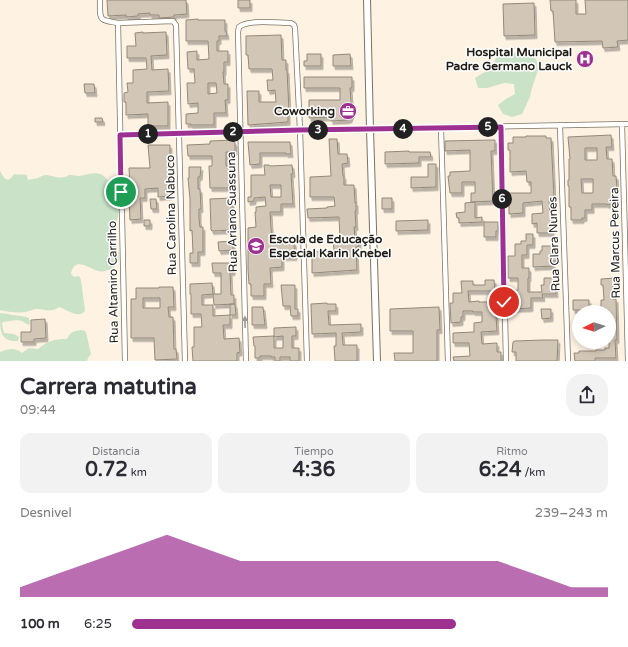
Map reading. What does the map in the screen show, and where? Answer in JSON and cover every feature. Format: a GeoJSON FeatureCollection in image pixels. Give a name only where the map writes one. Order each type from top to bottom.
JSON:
{"type":"FeatureCollection","features":[{"type":"Feature","properties":{"kind":"main road"},"geometry":{"type":"LineString","coordinates":[[367,0],[377,361]]}},
{"type":"Feature","properties":{"kind":"street"},"geometry":{"type":"LineString","coordinates":[[100,0],[100,14],[102,19],[104,21],[118,24]]}},
{"type":"Feature","properties":{"kind":"street","name":"Rua Carolina Nabuco"},"geometry":{"type":"LineString","coordinates":[[118,24],[173,21],[176,25],[185,361]]}},
{"type":"Feature","properties":{"kind":"street","name":"Rua Ariano Suassuna"},"geometry":{"type":"LineString","coordinates":[[246,361],[238,32],[239,27],[242,24],[250,22],[291,23],[294,25],[300,130]]}},
{"type":"Feature","properties":{"kind":"street","name":"Rua Altamiro Carrilho"},"geometry":{"type":"LineString","coordinates":[[118,24],[125,361]]}},
{"type":"Feature","properties":{"kind":"street","name":"Rua Marcus Pereira"},"geometry":{"type":"LineString","coordinates":[[622,124],[628,360]]}},
{"type":"Feature","properties":{"kind":"street"},"geometry":{"type":"LineString","coordinates":[[120,135],[628,124]]}},
{"type":"Feature","properties":{"kind":"street","name":"Rua Clara Nunes"},"geometry":{"type":"LineString","coordinates":[[560,126],[568,361]]}},
{"type":"Feature","properties":{"kind":"street"},"geometry":{"type":"LineString","coordinates":[[501,127],[506,361]]}},
{"type":"Feature","properties":{"kind":"street"},"geometry":{"type":"LineString","coordinates":[[441,128],[448,361]]}},
{"type":"Feature","properties":{"kind":"street"},"geometry":{"type":"LineString","coordinates":[[300,130],[306,361]]}},
{"type":"Feature","properties":{"kind":"green space"},"geometry":{"type":"Polygon","coordinates":[[[501,52],[531,54],[537,61],[538,70],[530,97],[522,114],[512,117],[503,114],[498,105],[515,94],[514,84],[504,83],[487,88],[478,88],[475,78],[493,69],[495,60],[501,52]]]}},
{"type":"Feature","properties":{"kind":"green space"},"geometry":{"type":"Polygon","coordinates":[[[0,171],[4,178],[8,180],[14,174],[27,175],[28,180],[45,175],[66,177],[69,175],[79,176],[96,173],[102,175],[107,180],[119,208],[115,235],[119,260],[115,266],[105,271],[98,271],[78,264],[75,266],[71,274],[74,277],[79,276],[81,280],[85,311],[81,314],[73,313],[59,307],[52,310],[35,309],[26,312],[0,310],[0,171]]]}},
{"type":"Feature","properties":{"kind":"green space"},"geometry":{"type":"Polygon","coordinates":[[[0,313],[29,318],[30,323],[28,325],[17,320],[3,322],[2,324],[4,333],[18,336],[18,341],[8,340],[2,334],[0,313]]]}},
{"type":"Feature","properties":{"kind":"green space"},"geometry":{"type":"Polygon","coordinates":[[[81,330],[86,332],[91,354],[87,361],[0,361],[0,352],[11,349],[22,353],[29,348],[38,349],[51,341],[67,339],[72,332],[81,330]]]}},
{"type":"Feature","properties":{"kind":"building"},"geometry":{"type":"Polygon","coordinates":[[[107,0],[186,0],[187,14],[159,18],[159,15],[150,15],[150,13],[126,17],[126,15],[108,16],[107,0]]]}},
{"type":"Feature","properties":{"kind":"building"},"geometry":{"type":"Polygon","coordinates":[[[238,0],[250,0],[250,8],[238,8],[238,0]]]}},
{"type":"Feature","properties":{"kind":"building"},"geometry":{"type":"Polygon","coordinates":[[[550,0],[576,0],[576,14],[586,14],[585,0],[628,0],[628,40],[617,41],[618,47],[603,48],[602,41],[555,42],[553,11],[551,11],[550,0]]]}},
{"type":"Feature","properties":{"kind":"building"},"geometry":{"type":"Polygon","coordinates":[[[534,3],[535,35],[504,36],[503,4],[534,3]]]}},
{"type":"Feature","properties":{"kind":"building"},"geometry":{"type":"Polygon","coordinates":[[[186,20],[225,20],[225,31],[227,36],[219,36],[219,41],[217,41],[217,51],[228,51],[228,62],[224,62],[223,72],[224,84],[228,84],[228,100],[225,100],[226,113],[214,113],[214,125],[186,124],[186,114],[198,113],[198,103],[188,104],[187,83],[195,83],[194,69],[188,69],[187,52],[197,51],[197,60],[209,59],[208,41],[186,41],[186,20]],[[208,83],[208,94],[217,93],[216,83],[208,83]]]}},
{"type":"Feature","properties":{"kind":"building"},"geometry":{"type":"Polygon","coordinates":[[[166,32],[167,55],[151,56],[152,70],[168,69],[169,91],[147,92],[147,103],[168,102],[168,126],[148,126],[148,114],[126,115],[124,93],[128,92],[127,83],[133,83],[133,70],[147,69],[146,58],[127,58],[127,46],[136,46],[135,33],[166,32]]]}},
{"type":"Feature","properties":{"kind":"building"},"geometry":{"type":"Polygon","coordinates":[[[281,35],[282,60],[286,60],[287,70],[289,111],[288,122],[248,125],[247,91],[259,91],[259,102],[276,102],[275,90],[268,91],[267,80],[273,80],[272,69],[249,69],[248,55],[246,55],[246,36],[281,35]]]}},
{"type":"Feature","properties":{"kind":"building"},"geometry":{"type":"Polygon","coordinates":[[[307,54],[321,54],[321,66],[304,66],[304,61],[307,61],[307,54]]]}},
{"type":"Feature","properties":{"kind":"building"},"geometry":{"type":"Polygon","coordinates":[[[350,54],[351,66],[333,66],[333,55],[350,54]]]}},
{"type":"Feature","properties":{"kind":"building"},"geometry":{"type":"Polygon","coordinates":[[[304,77],[352,77],[352,88],[350,88],[352,114],[350,119],[331,121],[331,117],[309,118],[309,100],[340,100],[340,88],[304,88],[304,77]]]}},
{"type":"Feature","properties":{"kind":"building"},"geometry":{"type":"Polygon","coordinates":[[[84,84],[94,84],[95,93],[85,93],[84,84]]]}},
{"type":"Feature","properties":{"kind":"building"},"geometry":{"type":"Polygon","coordinates":[[[95,118],[102,118],[103,122],[95,122],[95,118]]]}},
{"type":"Feature","properties":{"kind":"building"},"geometry":{"type":"Polygon","coordinates":[[[611,135],[612,147],[606,147],[607,159],[612,159],[613,176],[616,176],[617,189],[612,189],[612,204],[592,204],[592,210],[585,210],[585,218],[582,218],[582,220],[571,220],[568,186],[570,159],[568,137],[611,135]],[[585,148],[585,160],[597,160],[597,148],[585,148]],[[581,179],[582,193],[593,193],[593,179],[581,179]]]}},
{"type":"Feature","properties":{"kind":"building"},"geometry":{"type":"Polygon","coordinates":[[[546,136],[546,138],[551,138],[554,198],[549,198],[550,213],[552,213],[552,233],[537,233],[537,223],[532,224],[532,214],[543,213],[542,201],[523,203],[523,213],[509,214],[509,193],[531,193],[531,182],[527,182],[526,171],[510,172],[510,150],[508,150],[508,143],[513,143],[513,137],[546,136]]]}},
{"type":"Feature","properties":{"kind":"building"},"geometry":{"type":"Polygon","coordinates":[[[329,139],[337,139],[338,154],[347,154],[348,163],[342,164],[344,185],[354,185],[355,203],[356,202],[356,227],[354,227],[355,238],[359,238],[359,246],[356,247],[357,270],[312,273],[312,252],[334,251],[333,239],[340,239],[339,217],[308,218],[307,209],[335,206],[334,197],[310,197],[310,177],[331,176],[329,139]]]}},
{"type":"Feature","properties":{"kind":"building"},"geometry":{"type":"Polygon","coordinates":[[[233,140],[235,143],[235,152],[226,152],[226,166],[231,166],[231,188],[210,188],[209,166],[212,166],[212,156],[188,156],[187,145],[210,144],[210,141],[233,140]]]}},
{"type":"Feature","properties":{"kind":"building"},"geometry":{"type":"Polygon","coordinates":[[[495,140],[495,151],[491,151],[493,201],[471,202],[471,193],[475,193],[475,182],[462,182],[462,193],[450,193],[448,176],[450,176],[450,172],[470,171],[470,150],[445,151],[445,141],[495,140]]]}},
{"type":"Feature","properties":{"kind":"building"},"geometry":{"type":"Polygon","coordinates":[[[248,142],[290,142],[291,154],[260,153],[260,164],[250,165],[248,142]]]}},
{"type":"Feature","properties":{"kind":"building"},"geometry":{"type":"Polygon","coordinates":[[[148,145],[170,145],[168,168],[171,168],[171,178],[169,178],[170,196],[158,197],[158,188],[145,189],[145,198],[140,198],[141,219],[130,220],[127,188],[130,188],[129,168],[150,168],[148,145]]]}},
{"type":"Feature","properties":{"kind":"building"},"geometry":{"type":"Polygon","coordinates":[[[385,152],[430,152],[431,157],[419,157],[419,163],[385,164],[385,152]]]}},
{"type":"Feature","properties":{"kind":"building"},"geometry":{"type":"Polygon","coordinates":[[[428,164],[436,164],[436,187],[411,188],[411,177],[428,177],[428,164]]]}},
{"type":"Feature","properties":{"kind":"building"},"geometry":{"type":"Polygon","coordinates":[[[264,165],[292,165],[293,174],[291,174],[293,204],[281,204],[281,212],[270,212],[272,243],[294,242],[295,257],[282,257],[282,267],[270,268],[271,284],[264,284],[264,296],[251,296],[251,284],[249,284],[248,269],[248,228],[256,227],[256,207],[266,206],[265,197],[254,198],[254,201],[248,202],[248,197],[251,197],[251,175],[265,175],[264,165]],[[270,185],[271,197],[281,197],[281,185],[270,185]]]}},
{"type":"Feature","properties":{"kind":"building"},"geometry":{"type":"Polygon","coordinates":[[[189,167],[201,167],[200,177],[198,177],[198,189],[200,189],[201,209],[199,209],[199,219],[200,227],[203,227],[203,252],[198,252],[198,263],[190,263],[190,253],[193,253],[192,230],[190,231],[189,167]]]}},
{"type":"Feature","properties":{"kind":"building"},"geometry":{"type":"Polygon","coordinates":[[[232,198],[232,230],[212,231],[210,199],[232,198]]]}},
{"type":"Feature","properties":{"kind":"building"},"geometry":{"type":"Polygon","coordinates":[[[382,198],[392,198],[392,209],[382,209],[382,198]]]}},
{"type":"Feature","properties":{"kind":"building"},"geometry":{"type":"Polygon","coordinates":[[[150,199],[156,199],[157,209],[151,209],[150,199]]]}},
{"type":"Feature","properties":{"kind":"building"},"geometry":{"type":"Polygon","coordinates":[[[475,202],[475,218],[482,217],[482,222],[459,223],[459,218],[457,218],[456,213],[465,212],[465,203],[475,202]]]}},
{"type":"Feature","properties":{"kind":"building"},"geometry":{"type":"Polygon","coordinates":[[[144,220],[150,220],[150,226],[144,226],[144,220]]]}},
{"type":"Feature","properties":{"kind":"building"},"geometry":{"type":"Polygon","coordinates":[[[428,220],[428,230],[396,231],[396,221],[428,220]]]}},
{"type":"Feature","properties":{"kind":"building"},"geometry":{"type":"Polygon","coordinates":[[[484,222],[498,222],[496,237],[484,237],[484,222]]]}},
{"type":"Feature","properties":{"kind":"building"},"geometry":{"type":"Polygon","coordinates":[[[526,234],[533,234],[533,245],[527,245],[527,255],[522,255],[522,268],[529,268],[528,292],[542,292],[541,285],[544,285],[544,278],[555,278],[556,294],[542,294],[543,298],[531,298],[531,308],[512,309],[513,291],[518,290],[518,278],[508,278],[508,256],[515,256],[515,244],[521,244],[521,241],[526,241],[526,234]]]}},
{"type":"Feature","properties":{"kind":"building"},"geometry":{"type":"Polygon","coordinates":[[[233,241],[233,250],[219,251],[218,242],[233,241]]]}},
{"type":"Feature","properties":{"kind":"building"},"geometry":{"type":"Polygon","coordinates":[[[542,246],[552,246],[553,255],[556,255],[556,261],[553,261],[553,266],[533,267],[533,254],[540,254],[540,251],[542,251],[542,246]]]}},
{"type":"Feature","properties":{"kind":"building"},"geometry":{"type":"Polygon","coordinates":[[[212,263],[233,263],[233,272],[230,272],[231,295],[234,295],[234,304],[214,305],[213,294],[221,294],[221,273],[213,273],[212,263]]]}},
{"type":"Feature","properties":{"kind":"building"},"geometry":{"type":"Polygon","coordinates":[[[615,278],[615,284],[613,284],[613,299],[616,299],[617,340],[616,305],[601,305],[601,300],[604,300],[601,279],[615,278]]]}},
{"type":"Feature","properties":{"kind":"building"},"geometry":{"type":"Polygon","coordinates":[[[485,280],[494,280],[495,291],[468,291],[469,302],[495,302],[497,331],[481,332],[482,344],[497,343],[497,352],[501,352],[501,361],[454,361],[453,357],[470,356],[469,343],[453,343],[453,333],[474,332],[474,323],[482,322],[482,312],[463,311],[461,322],[451,323],[450,303],[453,303],[453,293],[462,293],[461,281],[473,281],[473,285],[485,285],[485,280]]]}},
{"type":"Feature","properties":{"kind":"building"},"geometry":{"type":"Polygon","coordinates":[[[212,283],[213,294],[202,295],[202,305],[213,305],[213,316],[230,315],[230,325],[223,325],[224,339],[239,338],[240,352],[237,353],[237,361],[193,361],[192,347],[194,347],[194,327],[202,327],[201,314],[191,314],[190,284],[212,283]]]}},
{"type":"Feature","properties":{"kind":"building"},"geometry":{"type":"Polygon","coordinates":[[[281,285],[295,285],[295,309],[298,309],[298,316],[291,316],[290,306],[283,306],[281,285]]]}},
{"type":"Feature","properties":{"kind":"building"},"geometry":{"type":"Polygon","coordinates":[[[173,287],[174,307],[168,307],[169,317],[173,317],[174,349],[176,349],[177,359],[155,360],[154,338],[131,338],[131,299],[136,299],[136,288],[173,287]],[[143,298],[143,308],[160,308],[160,298],[143,298]]]}},
{"type":"Feature","properties":{"kind":"building"},"geometry":{"type":"Polygon","coordinates":[[[573,300],[589,300],[589,305],[573,305],[573,300]]]}},
{"type":"Feature","properties":{"kind":"building"},"geometry":{"type":"Polygon","coordinates":[[[230,304],[235,304],[236,315],[230,315],[230,304]]]}},
{"type":"Feature","properties":{"kind":"building"},"geometry":{"type":"Polygon","coordinates":[[[311,304],[336,304],[336,311],[328,311],[329,325],[361,324],[361,332],[342,333],[343,345],[357,345],[357,361],[335,361],[334,346],[336,346],[336,333],[312,334],[311,304]]]}},
{"type":"Feature","properties":{"kind":"building"},"geometry":{"type":"Polygon","coordinates":[[[252,307],[263,307],[265,325],[252,325],[252,307]]]}},
{"type":"Feature","properties":{"kind":"building"},"geometry":{"type":"Polygon","coordinates":[[[439,307],[440,330],[437,330],[437,361],[395,361],[394,353],[413,353],[413,331],[390,331],[390,309],[439,307]]]}},
{"type":"Feature","properties":{"kind":"building"},"geometry":{"type":"Polygon","coordinates":[[[541,309],[551,309],[551,318],[542,319],[541,309]]]}},
{"type":"Feature","properties":{"kind":"building"},"geometry":{"type":"Polygon","coordinates":[[[45,319],[46,338],[34,339],[34,342],[21,342],[21,332],[31,332],[31,320],[45,319]]]}},
{"type":"Feature","properties":{"kind":"building"},"geometry":{"type":"Polygon","coordinates":[[[296,327],[296,336],[292,336],[292,348],[299,348],[299,361],[290,361],[290,357],[280,357],[280,361],[275,361],[275,357],[271,356],[260,356],[260,358],[255,358],[253,337],[274,336],[274,328],[296,327]],[[283,336],[274,337],[274,348],[283,348],[283,336]]]}},
{"type":"Feature","properties":{"kind":"building"},"geometry":{"type":"Polygon","coordinates":[[[558,340],[557,361],[516,361],[516,352],[512,352],[513,342],[558,340]]]}},
{"type":"Feature","properties":{"kind":"building"},"geometry":{"type":"Polygon","coordinates":[[[616,349],[616,358],[595,358],[595,361],[575,361],[574,353],[579,353],[579,351],[616,349]]]}},
{"type":"Feature","properties":{"kind":"place","name":"Hospital Municipal Padre Germano Lauck"},"geometry":{"type":"Point","coordinates":[585,59]}},
{"type":"Feature","properties":{"kind":"place","name":"Coworking"},"geometry":{"type":"Point","coordinates":[348,111]}},
{"type":"Feature","properties":{"kind":"place","name":"Escola de Educação Especial Karin Knebel"},"geometry":{"type":"Point","coordinates":[256,246]}},
{"type":"Feature","properties":{"kind":"route"},"geometry":{"type":"LineString","coordinates":[[121,192],[120,135],[300,130],[501,127],[504,302]]}}]}
